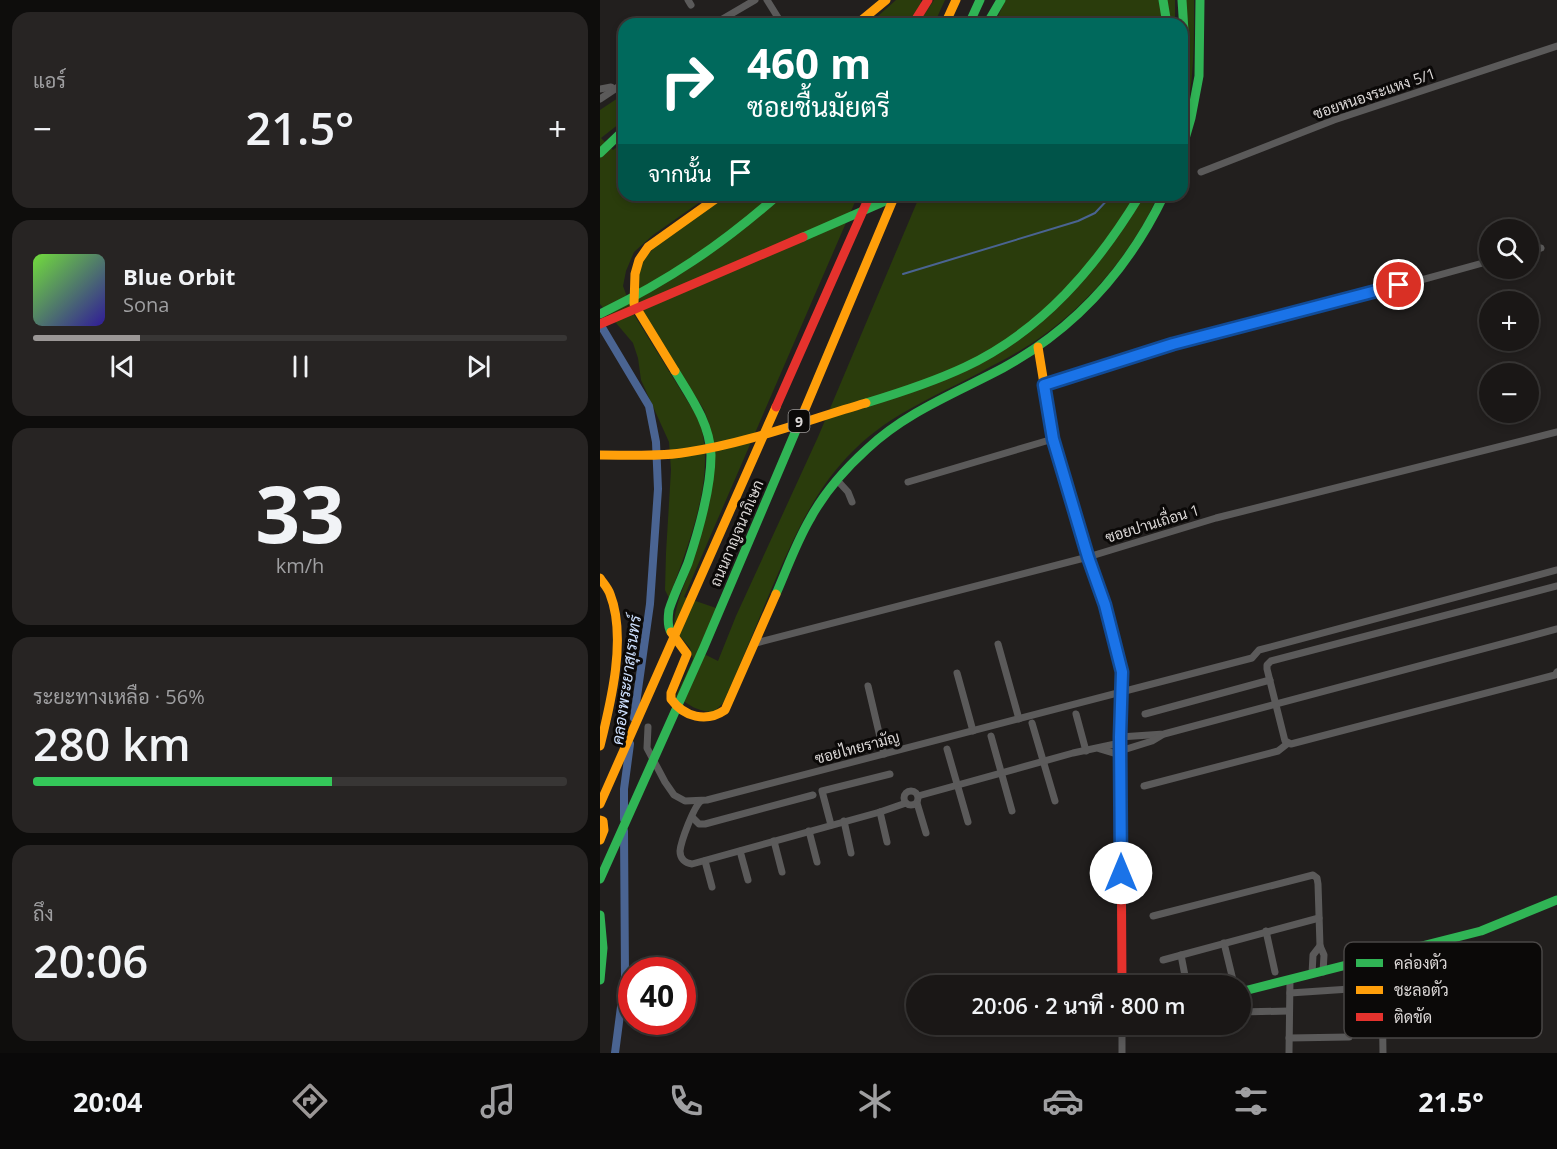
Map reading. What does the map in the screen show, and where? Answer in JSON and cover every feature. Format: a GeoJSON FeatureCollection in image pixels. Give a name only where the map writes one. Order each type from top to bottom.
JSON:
{"type":"FeatureCollection","features":[{"type":"Feature","properties":{"kind":"main road"},"geometry":{"type":"LineString","coordinates":[[864,18],[886,0]]}},
{"type":"Feature","properties":{"kind":"main road"},"geometry":{"type":"LineString","coordinates":[[917,18],[927,0]]}},
{"type":"Feature","properties":{"kind":"main road"},"geometry":{"type":"LineString","coordinates":[[948,18],[956,0]]}},
{"type":"Feature","properties":{"kind":"main road"},"geometry":{"type":"LineString","coordinates":[[972,18],[980,0]]}},
{"type":"Feature","properties":{"kind":"main road"},"geometry":{"type":"LineString","coordinates":[[990,18],[1001,0]]}},
{"type":"Feature","properties":{"kind":"main road"},"geometry":{"type":"LineString","coordinates":[[1163,0],[1166,18]]}},
{"type":"Feature","properties":{"kind":"main road"},"geometry":{"type":"LineString","coordinates":[[1182,0],[1183,18]]}},
{"type":"Feature","properties":{"kind":"main road"},"geometry":{"type":"LineString","coordinates":[[1188,128],[1199,76],[1200,0]]}},
{"type":"Feature","properties":{"kind":"main road"},"geometry":{"type":"LineString","coordinates":[[600,153],[618,136]]}},
{"type":"Feature","properties":{"kind":"main road"},"geometry":{"type":"LineString","coordinates":[[713,201],[648,247],[640,257],[633,279],[634,304],[697,407],[709,438],[711,453],[708,488],[668,618],[671,633],[687,654],[670,693],[673,703],[690,715],[706,718],[718,716],[725,710],[809,520],[822,498],[857,456],[889,430],[915,413],[1011,364],[1090,305],[1119,273],[1151,225],[1161,201]]}},
{"type":"Feature","properties":{"kind":"main road"},"geometry":{"type":"LineString","coordinates":[[600,314],[644,293],[690,264],[739,230],[771,201]]}},
{"type":"Feature","properties":{"kind":"main road","name":"ถนนกาญจนาภิเษก"},"geometry":{"type":"LineString","coordinates":[[600,804],[867,201]]}},
{"type":"Feature","properties":{"kind":"main road"},"geometry":{"type":"LineString","coordinates":[[600,324],[886,201]]}},
{"type":"Feature","properties":{"kind":"main road","name":"ถนนกาญจนาภิเษก"},"geometry":{"type":"LineString","coordinates":[[600,879],[704,647],[892,201]]}},
{"type":"Feature","properties":{"kind":"main road"},"geometry":{"type":"LineString","coordinates":[[600,455],[663,455],[704,449],[758,436],[899,392],[975,362],[1009,342],[1067,295],[1100,257],[1136,201]]}},
{"type":"Feature","properties":{"kind":"main road"},"geometry":{"type":"LineString","coordinates":[[1038,346],[1053,439],[1088,557],[1105,605],[1122,672],[1120,747],[1122,975]]}},
{"type":"Feature","properties":{"kind":"main road"},"geometry":{"type":"LineString","coordinates":[[600,570],[602,580],[611,596],[617,626],[610,701],[600,746]]}},
{"type":"Feature","properties":{"kind":"main road"},"geometry":{"type":"LineString","coordinates":[[600,820],[603,821],[604,830],[600,840]]}},
{"type":"Feature","properties":{"kind":"main road"},"geometry":{"type":"LineString","coordinates":[[1438,942],[1497,926],[1539,905],[1557,900]]}},
{"type":"Feature","properties":{"kind":"main road"},"geometry":{"type":"LineString","coordinates":[[600,915],[603,940],[600,980]]}},
{"type":"Feature","properties":{"kind":"main road"},"geometry":{"type":"LineString","coordinates":[[1251,989],[1344,967]]}},
{"type":"Feature","properties":{"kind":"street"},"geometry":{"type":"LineString","coordinates":[[724,18],[755,0]]}},
{"type":"Feature","properties":{"kind":"street"},"geometry":{"type":"LineString","coordinates":[[733,18],[765,0],[778,18]]}},
{"type":"Feature","properties":{"kind":"street","name":"ซอยหนองระแหง 5/1"},"geometry":{"type":"LineString","coordinates":[[1201,172],[1334,120],[1557,46]]}},
{"type":"Feature","properties":{"kind":"street"},"geometry":{"type":"LineString","coordinates":[[600,99],[618,85]]}},
{"type":"Feature","properties":{"kind":"street"},"geometry":{"type":"LineString","coordinates":[[600,89],[612,89]]}},
{"type":"Feature","properties":{"kind":"street"},"geometry":{"type":"LineString","coordinates":[[1044,385],[1173,344],[1479,264]]}},
{"type":"Feature","properties":{"kind":"street","name":"ซอยปานเถื่อน 1"},"geometry":{"type":"LineString","coordinates":[[756,643],[1088,557],[1216,518],[1557,432]]}},
{"type":"Feature","properties":{"kind":"street"},"geometry":{"type":"LineString","coordinates":[[908,482],[1053,439]]}},
{"type":"Feature","properties":{"kind":"street"},"geometry":{"type":"LineString","coordinates":[[837,480],[848,492],[852,502]]}},
{"type":"Feature","properties":{"kind":"street","name":"ซอยไทยรามัญ"},"geometry":{"type":"LineString","coordinates":[[648,727],[647,748],[674,795],[685,801],[703,800],[1252,658],[1259,650],[1557,570]]}},
{"type":"Feature","properties":{"kind":"street"},"geometry":{"type":"LineString","coordinates":[[1287,744],[1267,669],[1267,665],[1271,662],[1557,586]]}},
{"type":"Feature","properties":{"kind":"street"},"geometry":{"type":"LineString","coordinates":[[1100,749],[1120,747],[1557,629]]}},
{"type":"Feature","properties":{"kind":"street"},"geometry":{"type":"LineString","coordinates":[[998,644],[1019,719]]}},
{"type":"Feature","properties":{"kind":"street"},"geometry":{"type":"LineString","coordinates":[[1144,786],[1278,751],[1287,744],[1540,679],[1557,672]]}},
{"type":"Feature","properties":{"kind":"street"},"geometry":{"type":"LineString","coordinates":[[957,673],[973,731]]}},
{"type":"Feature","properties":{"kind":"street"},"geometry":{"type":"LineString","coordinates":[[1144,714],[1270,680]]}},
{"type":"Feature","properties":{"kind":"street"},"geometry":{"type":"LineString","coordinates":[[868,686],[884,754]]}},
{"type":"Feature","properties":{"kind":"street"},"geometry":{"type":"LineString","coordinates":[[1076,714],[1086,751]]}},
{"type":"Feature","properties":{"kind":"street"},"geometry":{"type":"LineString","coordinates":[[1032,723],[1055,801]]}},
{"type":"Feature","properties":{"kind":"street"},"geometry":{"type":"LineString","coordinates":[[926,833],[917,799],[914,790],[909,790],[904,796],[910,805],[917,799],[1000,773],[1086,751],[1152,741],[1164,734]]}},
{"type":"Feature","properties":{"kind":"street"},"geometry":{"type":"LineString","coordinates":[[991,736],[1012,811]]}},
{"type":"Feature","properties":{"kind":"street"},"geometry":{"type":"LineString","coordinates":[[947,749],[968,822]]}},
{"type":"Feature","properties":{"kind":"street"},"geometry":{"type":"LineString","coordinates":[[831,825],[822,791],[890,774]]}},
{"type":"Feature","properties":{"kind":"street"},"geometry":{"type":"LineString","coordinates":[[692,817],[699,824],[705,824],[813,795]]}},
{"type":"Feature","properties":{"kind":"street"},"geometry":{"type":"LineString","coordinates":[[703,800],[696,804],[680,851],[682,859],[687,864],[880,812],[906,802]]}},
{"type":"Feature","properties":{"kind":"street"},"geometry":{"type":"LineString","coordinates":[[880,812],[887,842]]}},
{"type":"Feature","properties":{"kind":"street"},"geometry":{"type":"LineString","coordinates":[[844,821],[852,853]]}},
{"type":"Feature","properties":{"kind":"street"},"geometry":{"type":"LineString","coordinates":[[809,831],[817,862]]}},
{"type":"Feature","properties":{"kind":"street"},"geometry":{"type":"LineString","coordinates":[[774,841],[782,872]]}},
{"type":"Feature","properties":{"kind":"street"},"geometry":{"type":"LineString","coordinates":[[740,851],[748,880]]}},
{"type":"Feature","properties":{"kind":"street"},"geometry":{"type":"LineString","coordinates":[[705,861],[712,887]]}},
{"type":"Feature","properties":{"kind":"street"},"geometry":{"type":"LineString","coordinates":[[1153,916],[1313,875],[1317,878],[1318,884],[1320,946],[1324,955],[1323,972]]}},
{"type":"Feature","properties":{"kind":"street"},"geometry":{"type":"LineString","coordinates":[[1163,960],[1319,918]]}},
{"type":"Feature","properties":{"kind":"street"},"geometry":{"type":"LineString","coordinates":[[1266,931],[1275,972]]}},
{"type":"Feature","properties":{"kind":"street"},"geometry":{"type":"LineString","coordinates":[[1224,943],[1232,975]]}},
{"type":"Feature","properties":{"kind":"street"},"geometry":{"type":"LineString","coordinates":[[1312,974],[1313,955],[1320,946]]}},
{"type":"Feature","properties":{"kind":"street"},"geometry":{"type":"LineString","coordinates":[[1180,955],[1185,975]]}},
{"type":"Feature","properties":{"kind":"street"},"geometry":{"type":"LineString","coordinates":[[1289,1053],[1290,980]]}},
{"type":"Feature","properties":{"kind":"street"},"geometry":{"type":"LineString","coordinates":[[1290,993],[1344,989]]}},
{"type":"Feature","properties":{"kind":"street"},"geometry":{"type":"LineString","coordinates":[[1251,1012],[1289,1011]]}},
{"type":"Feature","properties":{"kind":"street"},"geometry":{"type":"LineString","coordinates":[[1122,1035],[1122,1053]]}},
{"type":"Feature","properties":{"kind":"street"},"geometry":{"type":"LineString","coordinates":[[1289,1038],[1344,1037]]}},
{"type":"Feature","properties":{"kind":"street"},"geometry":{"type":"LineString","coordinates":[[1382,1038],[1383,1053]]}},
{"type":"Feature","properties":{"kind":"green space"},"geometry":{"type":"Polygon","coordinates":[[[896,0],[921,0],[922,18],[876,18],[896,0]]]}},
{"type":"Feature","properties":{"kind":"green space"},"geometry":{"type":"Polygon","coordinates":[[[934,0],[945,0],[937,18],[922,18],[934,0]]]}},
{"type":"Feature","properties":{"kind":"green space"},"geometry":{"type":"Polygon","coordinates":[[[1005,0],[1175,0],[1175,18],[998,18],[1005,0]]]}},
{"type":"Feature","properties":{"kind":"green space"},"geometry":{"type":"Polygon","coordinates":[[[1184,0],[1194,0],[1193,65],[1188,102],[1188,18],[1186,18],[1184,0]]]}},
{"type":"Feature","properties":{"kind":"green space"},"geometry":{"type":"Polygon","coordinates":[[[618,98],[618,125],[601,138],[613,150],[618,146],[618,201],[701,201],[653,235],[634,252],[623,286],[633,313],[698,418],[704,439],[703,485],[698,508],[669,598],[665,590],[671,470],[669,442],[641,380],[633,343],[600,304],[600,110],[618,98]]]}},
{"type":"Feature","properties":{"kind":"green space"},"geometry":{"type":"Polygon","coordinates":[[[719,201],[855,201],[684,597],[716,608],[698,651],[718,661],[736,616],[818,437],[917,201],[1155,201],[1135,238],[1104,279],[1087,298],[1049,331],[1017,352],[931,397],[883,426],[868,437],[840,465],[816,498],[796,534],[723,703],[714,712],[698,709],[676,696],[693,659],[690,648],[674,629],[674,620],[708,506],[713,448],[704,410],[655,334],[636,289],[641,265],[657,245],[719,201]]]}},
{"type":"Feature","properties":{"kind":"waterway"},"geometry":{"type":"LineString","coordinates":[[903,274],[1078,221],[1095,213],[1106,201]]}},
{"type":"Feature","properties":{"kind":"waterway","name":"คลองพระยาสุเรนทร์"},"geometry":{"type":"LineString","coordinates":[[600,324],[649,406],[656,442],[658,489],[650,604],[634,718]]}},
{"type":"Feature","properties":{"kind":"waterway","name":"คลองพระยาสุเรนทร์"},"geometry":{"type":"LineString","coordinates":[[624,819],[624,789],[630,744]]}},
{"type":"Feature","properties":{"kind":"waterway","name":"คลองพระยาสุเรนทร์"},"geometry":{"type":"LineString","coordinates":[[615,1053],[625,976],[624,831]]}},
{"type":"Feature","properties":{"kind":"traffic: fast"},"geometry":{"type":"LineString","coordinates":[[972,18],[980,0]]}},
{"type":"Feature","properties":{"kind":"traffic: fast"},"geometry":{"type":"LineString","coordinates":[[990,18],[1001,0]]}},
{"type":"Feature","properties":{"kind":"traffic: fast"},"geometry":{"type":"LineString","coordinates":[[1163,0],[1166,18]]}},
{"type":"Feature","properties":{"kind":"traffic: fast"},"geometry":{"type":"LineString","coordinates":[[1182,0],[1183,18]]}},
{"type":"Feature","properties":{"kind":"traffic: fast"},"geometry":{"type":"LineString","coordinates":[[1188,128],[1199,76],[1200,0]]}},
{"type":"Feature","properties":{"kind":"traffic: fast"},"geometry":{"type":"LineString","coordinates":[[600,153],[618,136]]}},
{"type":"Feature","properties":{"kind":"traffic: fast"},"geometry":{"type":"LineString","coordinates":[[600,314],[693,261],[771,201]]}},
{"type":"Feature","properties":{"kind":"traffic: fast"},"geometry":{"type":"LineString","coordinates":[[803,237],[886,201]]}},
{"type":"Feature","properties":{"kind":"traffic: fast"},"geometry":{"type":"LineString","coordinates":[[866,403],[916,387],[965,367],[1019,335],[1065,294],[1086,271],[1136,201]]}},
{"type":"Feature","properties":{"kind":"traffic: fast"},"geometry":{"type":"LineString","coordinates":[[776,594],[800,537],[816,509],[828,491],[851,465],[898,424],[1003,368],[1054,335],[1097,295],[1116,272],[1134,248],[1161,201]]}},
{"type":"Feature","properties":{"kind":"traffic: fast"},"geometry":{"type":"LineString","coordinates":[[671,632],[668,624],[669,610],[688,563],[700,523],[707,495],[711,455],[703,421],[675,371]]}},
{"type":"Feature","properties":{"kind":"traffic: fast"},"geometry":{"type":"LineString","coordinates":[[600,879],[704,647],[797,428]]}},
{"type":"Feature","properties":{"kind":"traffic: fast"},"geometry":{"type":"LineString","coordinates":[[1438,942],[1481,931],[1557,900]]}},
{"type":"Feature","properties":{"kind":"traffic: fast"},"geometry":{"type":"LineString","coordinates":[[600,915],[603,948],[600,980]]}},
{"type":"Feature","properties":{"kind":"traffic: fast"},"geometry":{"type":"LineString","coordinates":[[1251,989],[1344,966]]}},
{"type":"Feature","properties":{"kind":"traffic: slow"},"geometry":{"type":"LineString","coordinates":[[864,18],[886,0]]}},
{"type":"Feature","properties":{"kind":"traffic: slow"},"geometry":{"type":"LineString","coordinates":[[948,18],[956,0]]}},
{"type":"Feature","properties":{"kind":"traffic: slow"},"geometry":{"type":"LineString","coordinates":[[675,371],[634,304],[635,274],[639,260],[648,247],[713,201]]}},
{"type":"Feature","properties":{"kind":"traffic: slow"},"geometry":{"type":"LineString","coordinates":[[797,428],[892,201]]}},
{"type":"Feature","properties":{"kind":"traffic: slow"},"geometry":{"type":"LineString","coordinates":[[1038,347],[1053,439],[1088,557],[1105,605],[1122,672],[1121,815]]}},
{"type":"Feature","properties":{"kind":"traffic: slow"},"geometry":{"type":"LineString","coordinates":[[600,455],[666,455],[711,448],[756,437],[866,403]]}},
{"type":"Feature","properties":{"kind":"traffic: slow"},"geometry":{"type":"LineString","coordinates":[[600,804],[776,407]]}},
{"type":"Feature","properties":{"kind":"traffic: slow"},"geometry":{"type":"LineString","coordinates":[[600,578],[609,592],[615,611],[617,630],[615,670],[609,710],[600,746]]}},
{"type":"Feature","properties":{"kind":"traffic: slow"},"geometry":{"type":"LineString","coordinates":[[671,632],[687,654],[671,693],[671,699],[689,714],[703,717],[718,714],[725,710],[776,594]]}},
{"type":"Feature","properties":{"kind":"traffic: slow"},"geometry":{"type":"LineString","coordinates":[[600,820],[603,821],[604,830],[600,840]]}},
{"type":"Feature","properties":{"kind":"traffic: jam"},"geometry":{"type":"LineString","coordinates":[[917,18],[928,0]]}},
{"type":"Feature","properties":{"kind":"traffic: jam"},"geometry":{"type":"LineString","coordinates":[[776,407],[867,201]]}},
{"type":"Feature","properties":{"kind":"traffic: jam"},"geometry":{"type":"LineString","coordinates":[[600,324],[803,237]]}},
{"type":"Feature","properties":{"kind":"traffic: jam"},"geometry":{"type":"LineString","coordinates":[[1121,815],[1122,975]]}},
{"type":"Feature","properties":{"kind":"route"},"geometry":{"type":"LineString","coordinates":[[1121,873],[1122,672],[1105,605],[1088,557],[1053,439],[1044,385],[1173,344],[1399,285]]}}]}
